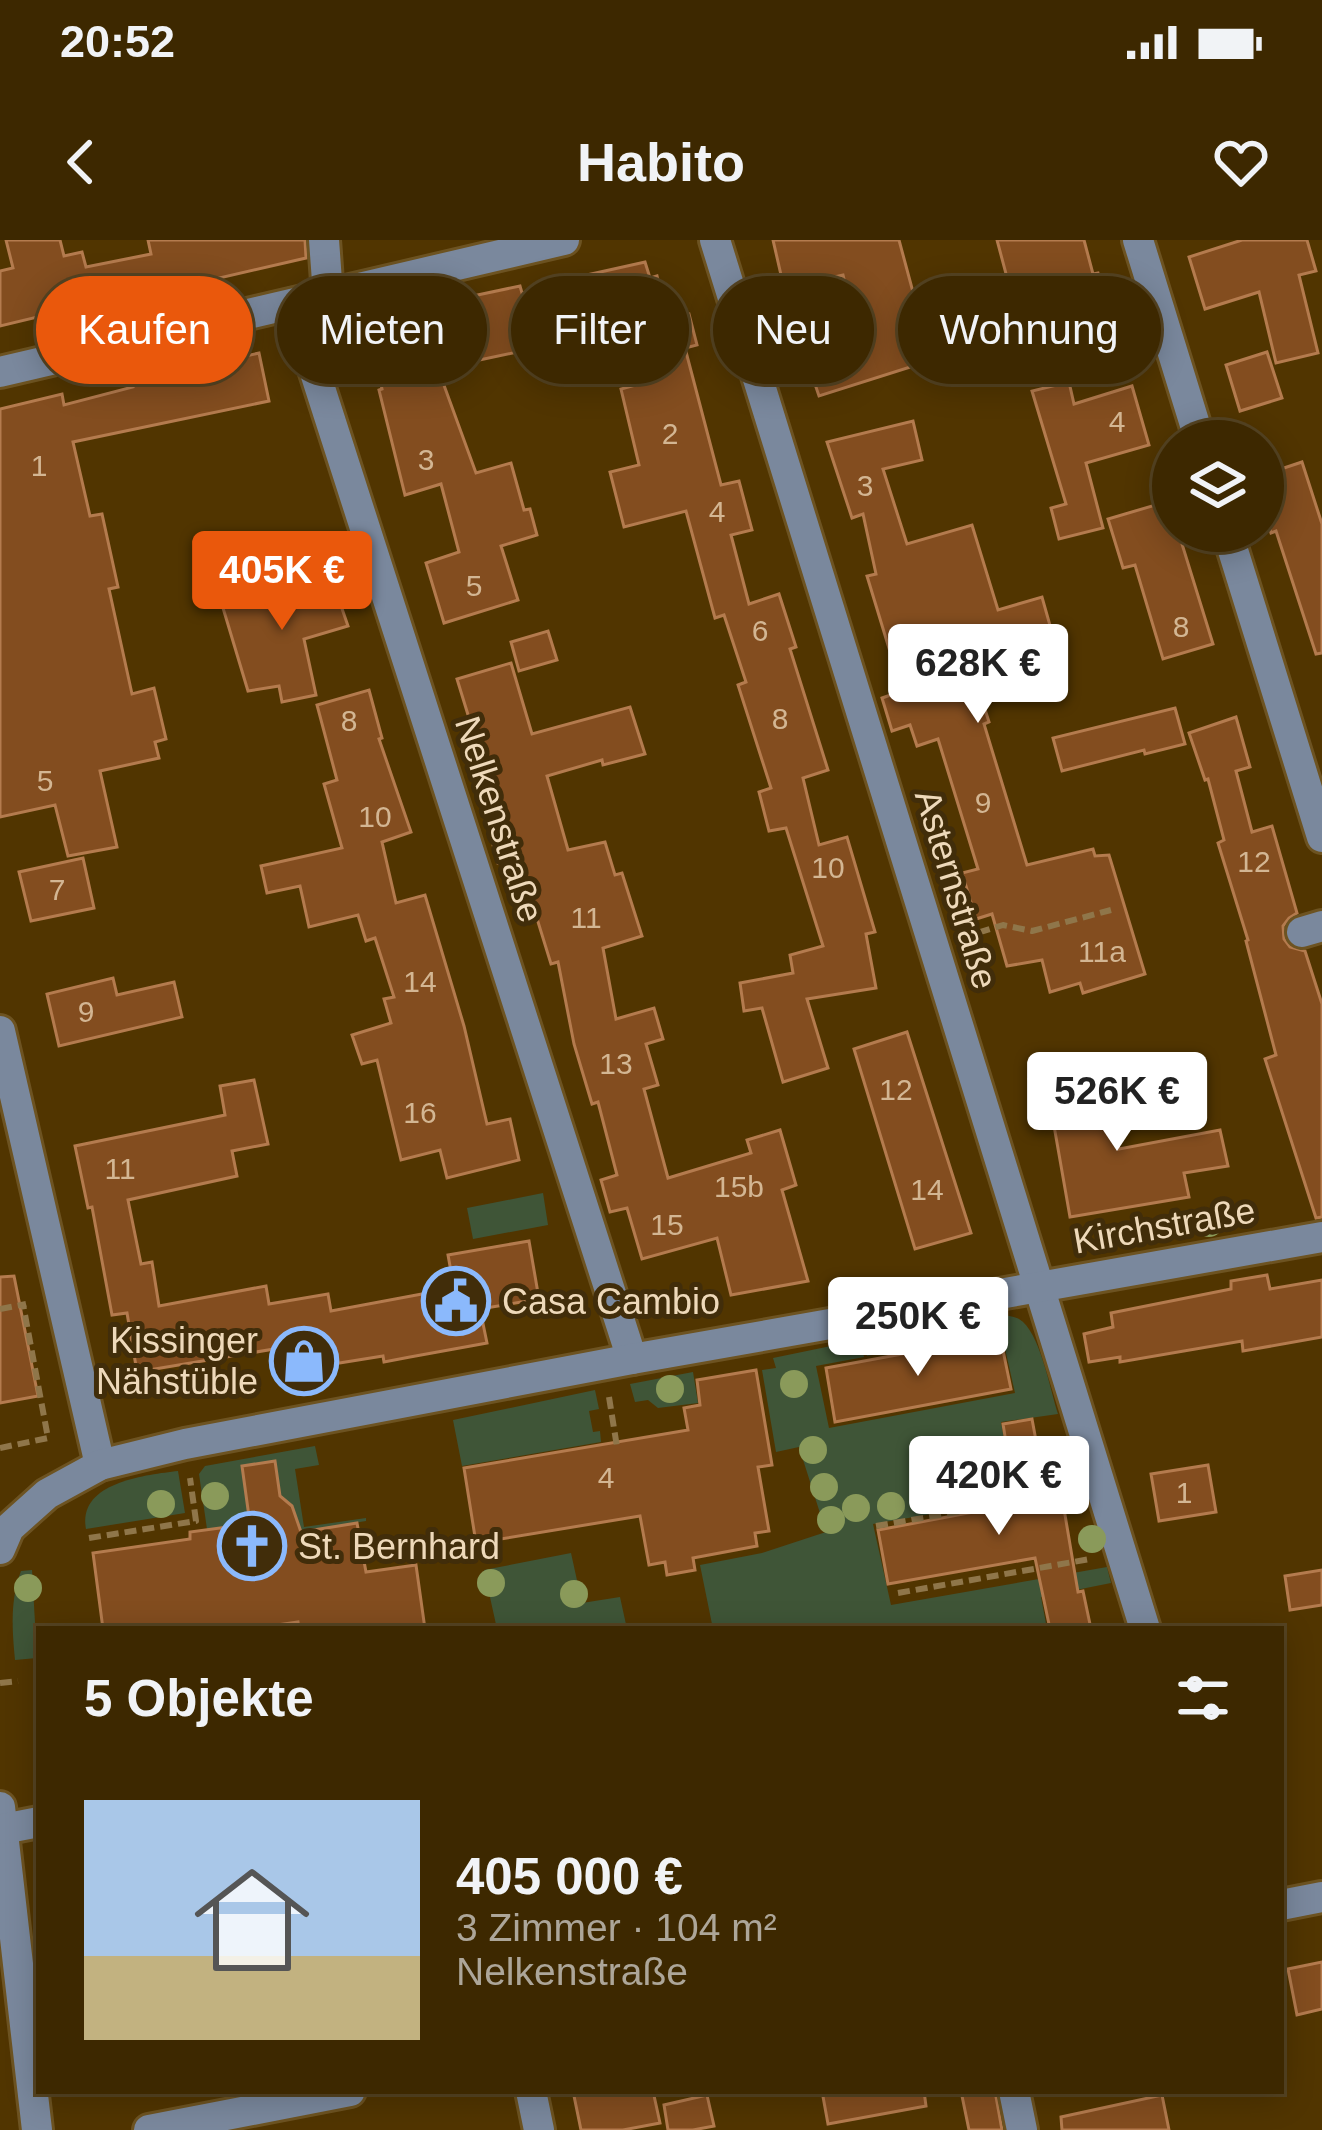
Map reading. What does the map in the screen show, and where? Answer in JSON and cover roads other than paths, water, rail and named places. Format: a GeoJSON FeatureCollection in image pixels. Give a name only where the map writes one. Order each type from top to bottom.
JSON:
{"type":"FeatureCollection","features":[{"type":"Feature","properties":{"kind":"street"},"geometry":{"type":"LineString","coordinates":[[324,240],[327,276]]}},
{"type":"Feature","properties":{"kind":"street"},"geometry":{"type":"LineString","coordinates":[[410,276],[564,240]]}},
{"type":"Feature","properties":{"kind":"street","name":"Asternstraße"},"geometry":{"type":"LineString","coordinates":[[715,240],[1144,1626]]}},
{"type":"Feature","properties":{"kind":"street"},"geometry":{"type":"LineString","coordinates":[[1138,240],[1194,420]]}},
{"type":"Feature","properties":{"kind":"street"},"geometry":{"type":"LineString","coordinates":[[0,372],[277,307]]}},
{"type":"Feature","properties":{"kind":"street","name":"Nelkenstraße"},"geometry":{"type":"LineString","coordinates":[[317,384],[618,1361]]}},
{"type":"Feature","properties":{"kind":"street"},"geometry":{"type":"LineString","coordinates":[[1234,552],[1322,837]]}},
{"type":"Feature","properties":{"kind":"street"},"geometry":{"type":"LineString","coordinates":[[0,1031],[100,1465]]}},
{"type":"Feature","properties":{"kind":"street","name":"Kirchstraße"},"geometry":{"type":"LineString","coordinates":[[3,1534],[47,1495],[100,1465],[185,1444],[618,1361],[1322,1237]]}},
{"type":"Feature","properties":{"kind":"street"},"geometry":{"type":"LineString","coordinates":[[36,1822],[1,1818],[4,1880],[37,2130]]}},
{"type":"Feature","properties":{"kind":"street"},"geometry":{"type":"LineString","coordinates":[[1284,1903],[1322,1897]]}},
{"type":"Feature","properties":{"kind":"street"},"geometry":{"type":"LineString","coordinates":[[149,2130],[335,2094]]}},
{"type":"Feature","properties":{"kind":"street"},"geometry":{"type":"LineString","coordinates":[[532,2094],[539,2130]]}},
{"type":"Feature","properties":{"kind":"street"},"geometry":{"type":"LineString","coordinates":[[1015,2094],[1022,2130]]}},
{"type":"Feature","properties":{"kind":"place","name":"Casa Cambio"},"geometry":{"type":"Point","coordinates":[456,1301]}},
{"type":"Feature","properties":{"kind":"place","name":"Kissinger Nähstüble"},"geometry":{"type":"Point","coordinates":[304,1361]}},
{"type":"Feature","properties":{"kind":"place","name":"St. Bernhard"},"geometry":{"type":"Point","coordinates":[252,1546]}}]}
